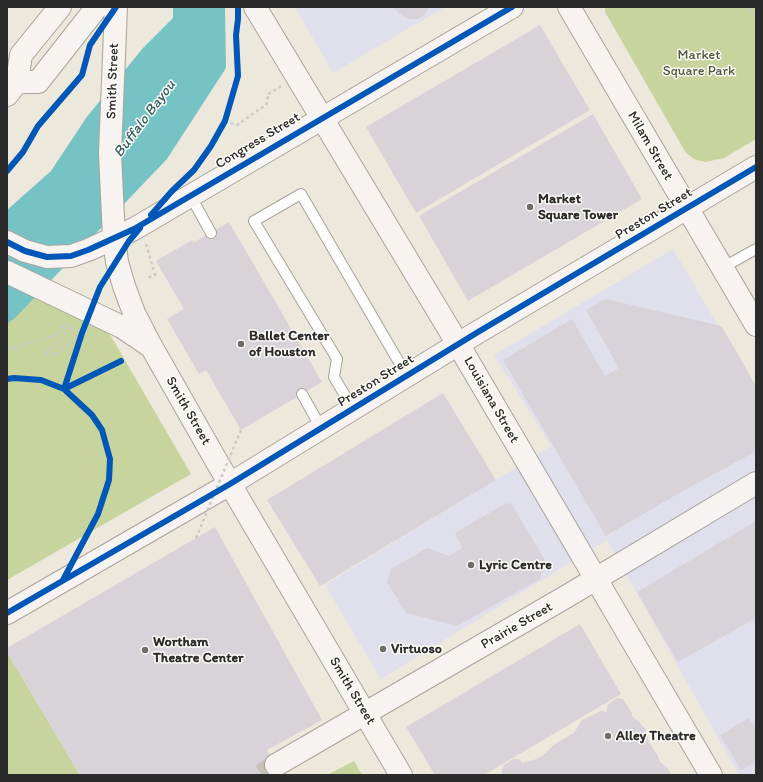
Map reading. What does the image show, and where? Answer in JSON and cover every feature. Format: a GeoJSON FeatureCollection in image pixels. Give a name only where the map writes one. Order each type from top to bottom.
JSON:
{"type":"FeatureCollection","features":[{"type":"Feature","properties":{"kind":"main road"},"geometry":{"type":"LineString","coordinates":[[10,91],[21,55],[60,7]]}},
{"type":"Feature","properties":{"kind":"main road"},"geometry":{"type":"LineString","coordinates":[[10,91],[38,82],[98,7]]}},
{"type":"Feature","properties":{"kind":"main road","name":"Smith Street"},"geometry":{"type":"LineString","coordinates":[[116,7],[110,153],[114,238],[117,262],[134,313],[151,346],[230,484],[288,576],[402,775]]}},
{"type":"Feature","properties":{"kind":"main road","name":"Louisiana Street"},"geometry":{"type":"LineString","coordinates":[[255,7],[458,344],[711,775]]}},
{"type":"Feature","properties":{"kind":"main road","name":"Congress Street"},"geometry":{"type":"LineString","coordinates":[[7,242],[25,251],[47,257],[71,256],[134,229],[512,7]]}},
{"type":"Feature","properties":{"kind":"main road","name":"Milam Street"},"geometry":{"type":"LineString","coordinates":[[570,7],[755,322]]}},
{"type":"Feature","properties":{"kind":"main road","name":"Preston Street"},"geometry":{"type":"LineString","coordinates":[[7,613],[230,484],[458,344],[756,167]]}},
{"type":"Feature","properties":{"kind":"main road"},"geometry":{"type":"LineString","coordinates":[[7,272],[92,321],[122,327],[151,346]]}},
{"type":"Feature","properties":{"kind":"main road","name":"Prairie Street"},"geometry":{"type":"LineString","coordinates":[[276,765],[596,579],[756,483]]}},
{"type":"Feature","properties":{"kind":"lane"},"geometry":{"type":"LineString","coordinates":[[352,409],[334,377],[337,359],[254,220],[301,194],[406,376]]}},
{"type":"Feature","properties":{"kind":"lane"},"geometry":{"type":"LineString","coordinates":[[190,195],[211,233]]}},
{"type":"Feature","properties":{"kind":"lane"},"geometry":{"type":"LineString","coordinates":[[722,268],[756,249]]}},
{"type":"Feature","properties":{"kind":"lane"},"geometry":{"type":"LineString","coordinates":[[302,394],[321,428]]}},
{"type":"Feature","properties":{"kind":"path"},"geometry":{"type":"LineString","coordinates":[[749,7],[756,19]]}},
{"type":"Feature","properties":{"kind":"path"},"geometry":{"type":"LineString","coordinates":[[225,121],[237,125],[266,105],[268,100],[267,95]]}},
{"type":"Feature","properties":{"kind":"path"},"geometry":{"type":"LineString","coordinates":[[222,127],[227,114]]}},
{"type":"Feature","properties":{"kind":"path"},"geometry":{"type":"LineString","coordinates":[[145,240],[155,275],[147,278]]}},
{"type":"Feature","properties":{"kind":"path"},"geometry":{"type":"LineString","coordinates":[[70,327],[59,342],[45,353],[50,355],[58,353],[82,333],[92,321]]}},
{"type":"Feature","properties":{"kind":"path"},"geometry":{"type":"LineString","coordinates":[[7,350],[56,334],[65,324],[82,333]]}},
{"type":"Feature","properties":{"kind":"path"},"geometry":{"type":"LineString","coordinates":[[78,345],[82,333]]}},
{"type":"Feature","properties":{"kind":"path"},"geometry":{"type":"LineString","coordinates":[[86,378],[121,361]]}},
{"type":"Feature","properties":{"kind":"path"},"geometry":{"type":"LineString","coordinates":[[196,538],[240,430]]}},
{"type":"Feature","properties":{"kind":"shaded area"},"geometry":{"type":"Polygon","coordinates":[[[295,7],[445,7],[333,73],[295,7]]]}},
{"type":"Feature","properties":{"kind":"shaded area"},"geometry":{"type":"Polygon","coordinates":[[[673,249],[756,390],[756,771],[750,775],[739,775],[607,540],[381,679],[325,585],[551,446],[494,355],[673,249]]]}},
{"type":"Feature","properties":{"kind":"green space","name":"Market Square Park"},"geometry":{"type":"Polygon","coordinates":[[[605,7],[756,7],[756,139],[724,158],[705,162],[694,159],[686,153],[605,12],[605,7]]]}},
{"type":"Feature","properties":{"kind":"green space"},"geometry":{"type":"Polygon","coordinates":[[[39,293],[108,331],[191,474],[7,580],[7,324],[39,293]]]}},
{"type":"Feature","properties":{"kind":"green space"},"geometry":{"type":"Polygon","coordinates":[[[7,652],[80,775],[7,775],[7,652]]]}},
{"type":"Feature","properties":{"kind":"green space"},"geometry":{"type":"Polygon","coordinates":[[[354,761],[362,775],[327,775],[354,761]]]}},
{"type":"Feature","properties":{"kind":"water","name":"Buffalo Bayou"},"geometry":{"type":"Polygon","coordinates":[[[173,7],[225,7],[226,68],[167,159],[16,317],[7,324],[7,210],[51,171],[86,118],[143,48],[173,18],[173,7]]]}},
{"type":"Feature","properties":{"kind":"building"},"geometry":{"type":"Polygon","coordinates":[[[393,7],[430,7],[425,14],[418,19],[409,19],[400,14],[393,7]]]}},
{"type":"Feature","properties":{"kind":"building"},"geometry":{"type":"Polygon","coordinates":[[[540,25],[590,110],[416,213],[366,127],[540,25]]]}},
{"type":"Feature","properties":{"kind":"building","name":"Market Square Tower"},"geometry":{"type":"Polygon","coordinates":[[[593,114],[642,199],[468,301],[419,216],[593,114]]]}},
{"type":"Feature","properties":{"kind":"building","name":"Ballet Center of Houston"},"geometry":{"type":"Polygon","coordinates":[[[229,222],[322,382],[241,430],[206,370],[199,374],[167,319],[184,309],[156,261],[192,240],[193,243],[229,222]]]}},
{"type":"Feature","properties":{"kind":"building"},"geometry":{"type":"Polygon","coordinates":[[[606,299],[721,326],[756,386],[756,451],[674,496],[606,536],[503,360],[572,319],[605,376],[619,368],[586,310],[606,299]]]}},
{"type":"Feature","properties":{"kind":"building"},"geometry":{"type":"Polygon","coordinates":[[[443,393],[496,480],[320,586],[267,500],[443,393]]]}},
{"type":"Feature","properties":{"kind":"building","name":"Lyric Centre"},"geometry":{"type":"Polygon","coordinates":[[[506,503],[512,505],[545,560],[540,579],[457,626],[406,613],[387,582],[391,569],[427,548],[449,556],[462,548],[455,533],[506,503]]]}},
{"type":"Feature","properties":{"kind":"building"},"geometry":{"type":"Polygon","coordinates":[[[756,521],[756,622],[754,619],[678,662],[637,592],[756,521]]]}},
{"type":"Feature","properties":{"kind":"building","name":"Wortham Theatre Center"},"geometry":{"type":"Polygon","coordinates":[[[215,527],[322,720],[267,750],[281,775],[80,775],[7,652],[7,648],[215,527]]]}},
{"type":"Feature","properties":{"kind":"building"},"geometry":{"type":"Polygon","coordinates":[[[580,624],[621,694],[484,775],[435,775],[406,727],[580,624]]]}},
{"type":"Feature","properties":{"kind":"building","name":"Alley Theatre"},"geometry":{"type":"Polygon","coordinates":[[[617,698],[623,699],[632,713],[632,716],[646,730],[649,742],[660,762],[668,768],[671,775],[503,775],[501,771],[504,765],[513,759],[519,759],[522,763],[542,756],[555,744],[574,733],[582,720],[601,711],[607,712],[607,707],[609,704],[617,698]]]}},
{"type":"Feature","properties":{"kind":"building"},"geometry":{"type":"Polygon","coordinates":[[[749,718],[753,725],[756,723],[756,762],[741,770],[720,735],[749,718]]]}},
{"type":"Feature","properties":{"kind":"tunnel"},"geometry":{"type":"LineString","coordinates":[[262,775],[276,765]]}},
{"type":"Feature","properties":{"kind":"cycle path"},"geometry":{"type":"LineString","coordinates":[[7,171],[23,152],[38,126],[82,75],[90,45],[116,7]]}},
{"type":"Feature","properties":{"kind":"cycle path"},"geometry":{"type":"LineString","coordinates":[[151,215],[172,191],[194,170],[211,146],[225,121],[238,76],[236,35],[238,7]]}},
{"type":"Feature","properties":{"kind":"cycle path"},"geometry":{"type":"LineString","coordinates":[[7,242],[25,251],[47,257],[71,256],[134,229],[512,7]]}},
{"type":"Feature","properties":{"kind":"cycle path"},"geometry":{"type":"LineString","coordinates":[[7,613],[230,484],[478,332],[756,167]]}},
{"type":"Feature","properties":{"kind":"cycle path"},"geometry":{"type":"LineString","coordinates":[[64,389],[82,333],[100,287],[129,241],[140,228]]}},
{"type":"Feature","properties":{"kind":"cycle path"},"geometry":{"type":"LineString","coordinates":[[64,389],[121,361]]}},
{"type":"Feature","properties":{"kind":"cycle path"},"geometry":{"type":"LineString","coordinates":[[7,379],[14,378],[41,380],[64,389],[92,415],[102,430],[110,459],[109,480],[98,514],[63,580]]}},
{"type":"Feature","properties":{"kind":"place","name":"Market Square Tower"},"geometry":{"type":"Point","coordinates":[530,207]}},
{"type":"Feature","properties":{"kind":"place","name":"Ballet Center of Houston"},"geometry":{"type":"Point","coordinates":[241,344]}},
{"type":"Feature","properties":{"kind":"place","name":"Lyric Centre"},"geometry":{"type":"Point","coordinates":[471,565]}},
{"type":"Feature","properties":{"kind":"place","name":"Virtuoso"},"geometry":{"type":"Point","coordinates":[383,649]}},
{"type":"Feature","properties":{"kind":"place","name":"Wortham Theatre Center"},"geometry":{"type":"Point","coordinates":[145,650]}},
{"type":"Feature","properties":{"kind":"place","name":"Alley Theatre"},"geometry":{"type":"Point","coordinates":[608,736]}}]}
